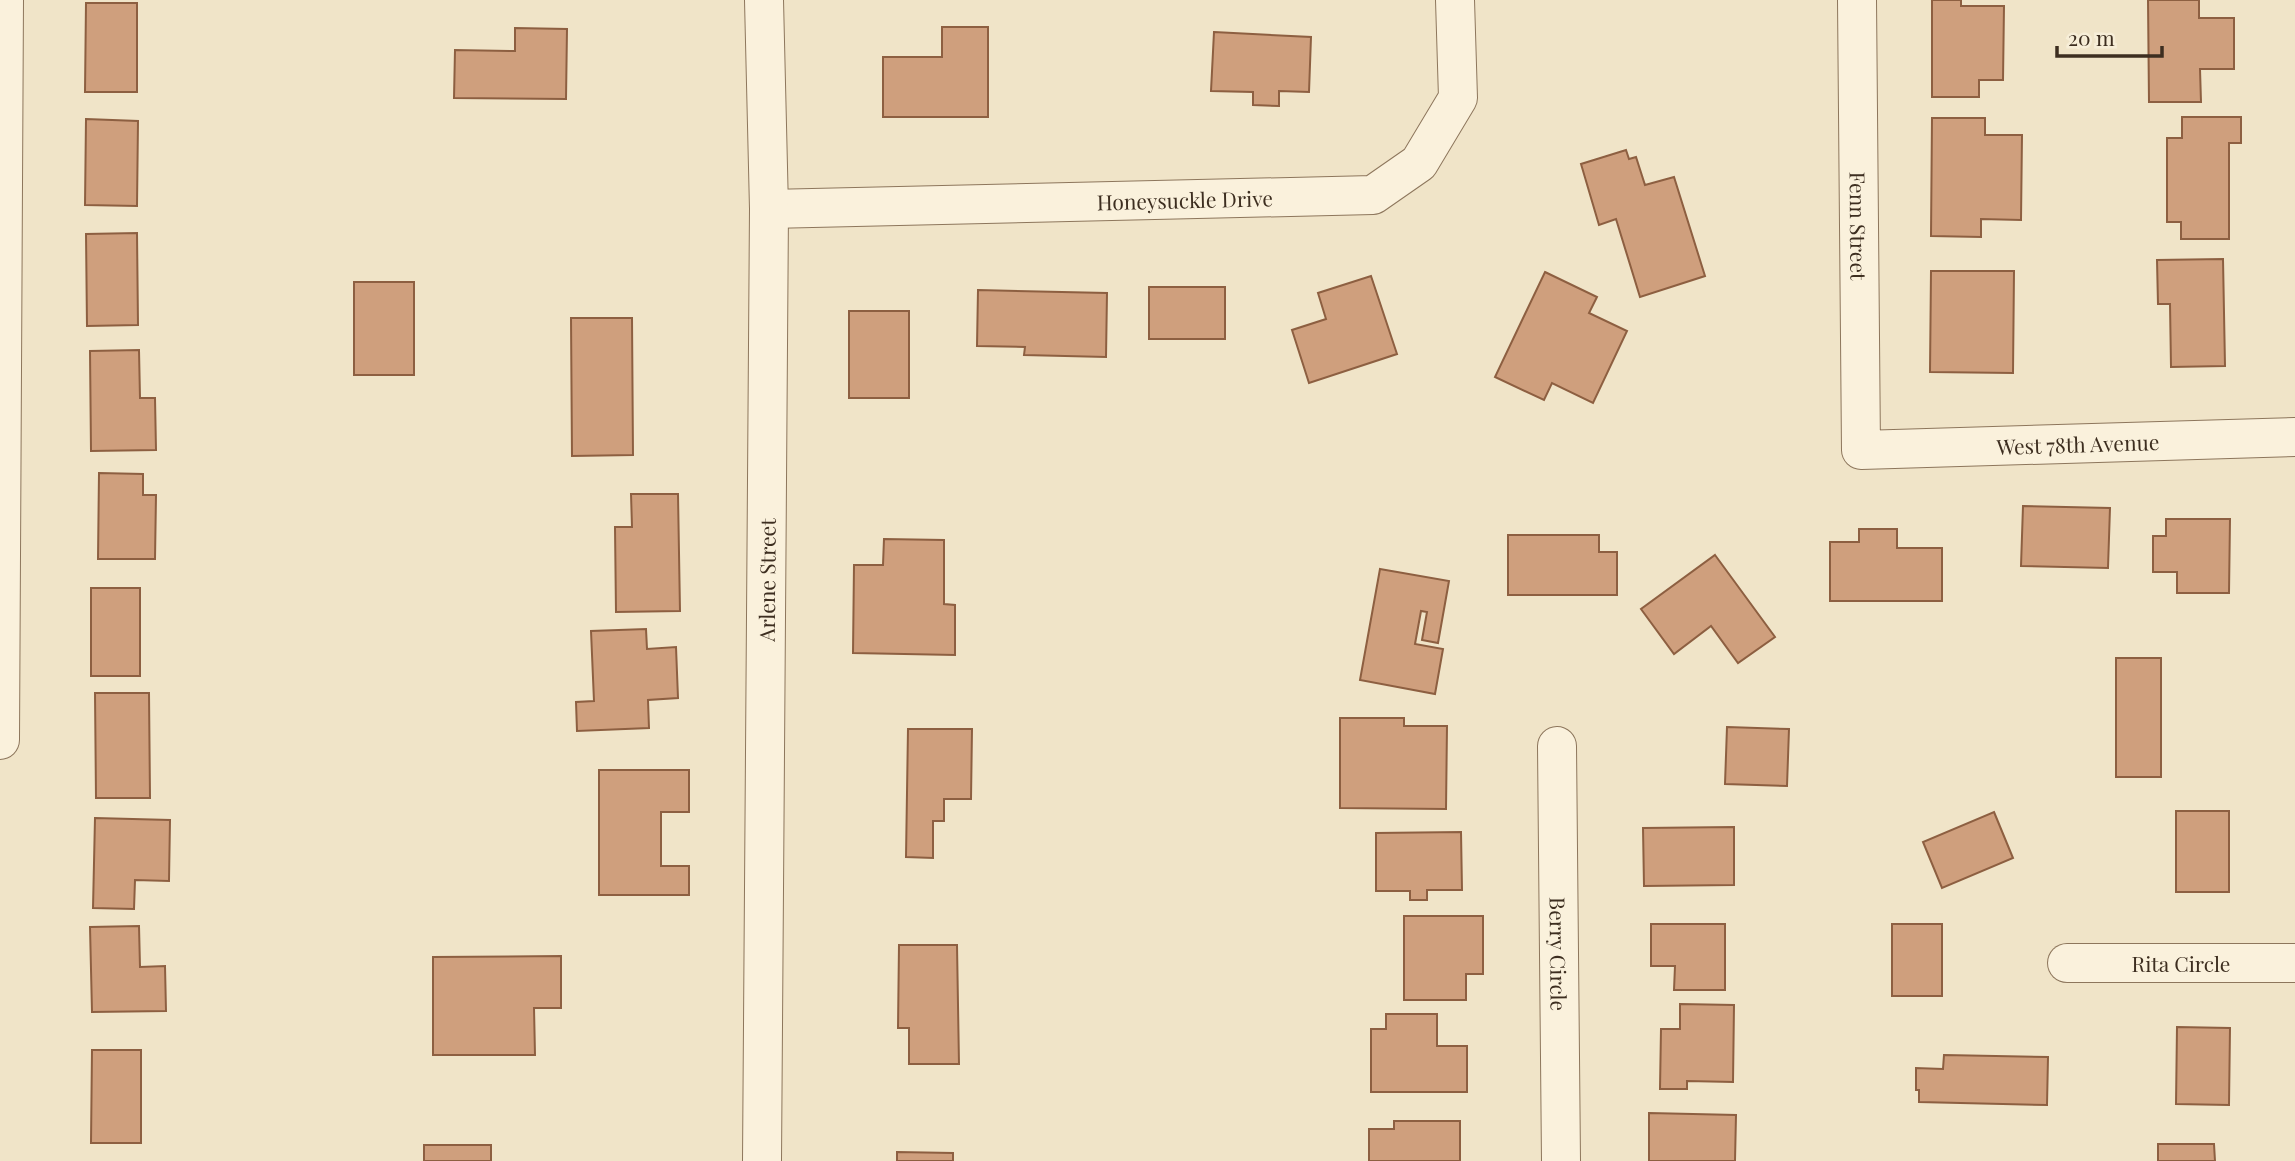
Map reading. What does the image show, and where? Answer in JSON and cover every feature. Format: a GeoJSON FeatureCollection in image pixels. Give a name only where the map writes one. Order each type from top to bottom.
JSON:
{"type":"FeatureCollection","features":[{"type":"Feature","properties":{"kind":"street"},"geometry":{"type":"LineString","coordinates":[[0,740],[4,0]]}},
{"type":"Feature","properties":{"kind":"street","name":"Arlene Street"},"geometry":{"type":"LineString","coordinates":[[762,1161],[769,209],[764,0]]}},
{"type":"Feature","properties":{"kind":"street","name":"Honeysuckle Drive"},"geometry":{"type":"LineString","coordinates":[[769,209],[1373,195],[1419,163],[1458,98],[1455,0]]}},
{"type":"Feature","properties":{"kind":"street","name":"Fenn Street"},"geometry":{"type":"LineString","coordinates":[[1857,0],[1861,450]]}},
{"type":"Feature","properties":{"kind":"street","name":"West 78th Avenue"},"geometry":{"type":"LineString","coordinates":[[1861,450],[2295,437]]}},
{"type":"Feature","properties":{"kind":"street","name":"Berry Circle"},"geometry":{"type":"LineString","coordinates":[[1557,746],[1561,1161]]}},
{"type":"Feature","properties":{"kind":"street","name":"Rita Circle"},"geometry":{"type":"LineString","coordinates":[[2067,963],[2295,963]]}},
{"type":"Feature","properties":{"kind":"building"},"geometry":{"type":"Polygon","coordinates":[[[1932,0],[1961,0],[1961,6],[2004,6],[2003,80],[1979,80],[1979,97],[1932,97],[1932,0]]]}},
{"type":"Feature","properties":{"kind":"building"},"geometry":{"type":"Polygon","coordinates":[[[2148,0],[2199,0],[2199,18],[2234,18],[2234,69],[2200,69],[2201,102],[2149,102],[2148,0]]]}},
{"type":"Feature","properties":{"kind":"building"},"geometry":{"type":"Polygon","coordinates":[[[86,3],[137,3],[137,92],[85,92],[86,3]]]}},
{"type":"Feature","properties":{"kind":"building"},"geometry":{"type":"Polygon","coordinates":[[[942,27],[988,27],[988,117],[883,117],[883,57],[942,57],[942,27]]]}},
{"type":"Feature","properties":{"kind":"building"},"geometry":{"type":"Polygon","coordinates":[[[515,28],[567,29],[566,99],[454,98],[455,50],[515,51],[515,28]]]}},
{"type":"Feature","properties":{"kind":"building"},"geometry":{"type":"Polygon","coordinates":[[[1214,32],[1311,37],[1309,92],[1279,91],[1279,106],[1253,105],[1253,92],[1211,91],[1214,32]]]}},
{"type":"Feature","properties":{"kind":"building"},"geometry":{"type":"Polygon","coordinates":[[[2182,117],[2241,117],[2241,143],[2229,143],[2229,239],[2181,239],[2181,222],[2167,222],[2167,138],[2182,138],[2182,117]]]}},
{"type":"Feature","properties":{"kind":"building"},"geometry":{"type":"Polygon","coordinates":[[[1932,118],[1985,118],[1985,135],[2022,135],[2021,220],[1981,219],[1981,237],[1931,236],[1932,118]]]}},
{"type":"Feature","properties":{"kind":"building"},"geometry":{"type":"Polygon","coordinates":[[[86,119],[138,121],[137,206],[85,205],[86,119]]]}},
{"type":"Feature","properties":{"kind":"building"},"geometry":{"type":"Polygon","coordinates":[[[1626,150],[1629,159],[1636,157],[1645,185],[1674,177],[1705,276],[1640,297],[1616,219],[1599,225],[1581,164],[1626,150]]]}},
{"type":"Feature","properties":{"kind":"building"},"geometry":{"type":"Polygon","coordinates":[[[137,233],[138,325],[87,326],[86,234],[137,233]]]}},
{"type":"Feature","properties":{"kind":"building"},"geometry":{"type":"Polygon","coordinates":[[[2223,259],[2225,366],[2171,367],[2170,304],[2158,304],[2157,260],[2223,259]]]}},
{"type":"Feature","properties":{"kind":"building"},"geometry":{"type":"Polygon","coordinates":[[[1931,271],[2014,271],[2013,373],[1930,372],[1931,271]]]}},
{"type":"Feature","properties":{"kind":"building"},"geometry":{"type":"Polygon","coordinates":[[[1545,272],[1597,297],[1589,313],[1627,331],[1593,403],[1552,383],[1544,400],[1495,377],[1545,272]]]}},
{"type":"Feature","properties":{"kind":"building"},"geometry":{"type":"Polygon","coordinates":[[[1371,276],[1397,354],[1309,383],[1292,330],[1326,319],[1318,293],[1371,276]]]}},
{"type":"Feature","properties":{"kind":"building"},"geometry":{"type":"Polygon","coordinates":[[[354,282],[414,282],[414,375],[354,375],[354,282]]]}},
{"type":"Feature","properties":{"kind":"building"},"geometry":{"type":"Polygon","coordinates":[[[1149,287],[1225,287],[1225,339],[1149,339],[1149,287]]]}},
{"type":"Feature","properties":{"kind":"building"},"geometry":{"type":"Polygon","coordinates":[[[978,290],[1107,293],[1106,357],[1024,355],[1025,347],[977,346],[978,290]]]}},
{"type":"Feature","properties":{"kind":"building"},"geometry":{"type":"Polygon","coordinates":[[[849,311],[909,311],[909,398],[849,398],[849,311]]]}},
{"type":"Feature","properties":{"kind":"building"},"geometry":{"type":"Polygon","coordinates":[[[571,318],[632,318],[633,455],[572,456],[571,318]]]}},
{"type":"Feature","properties":{"kind":"building"},"geometry":{"type":"Polygon","coordinates":[[[139,350],[140,398],[155,398],[156,450],[91,451],[90,351],[139,350]]]}},
{"type":"Feature","properties":{"kind":"building"},"geometry":{"type":"Polygon","coordinates":[[[99,473],[143,474],[143,495],[156,495],[155,559],[98,559],[99,473]]]}},
{"type":"Feature","properties":{"kind":"building"},"geometry":{"type":"Polygon","coordinates":[[[631,494],[678,494],[680,611],[616,612],[615,527],[632,527],[631,494]]]}},
{"type":"Feature","properties":{"kind":"building"},"geometry":{"type":"Polygon","coordinates":[[[2023,506],[2110,508],[2108,568],[2021,566],[2023,506]]]}},
{"type":"Feature","properties":{"kind":"building"},"geometry":{"type":"Polygon","coordinates":[[[2166,519],[2230,519],[2229,593],[2177,593],[2177,572],[2153,572],[2153,536],[2166,536],[2166,519]]]}},
{"type":"Feature","properties":{"kind":"building"},"geometry":{"type":"Polygon","coordinates":[[[1859,529],[1897,529],[1897,548],[1942,548],[1942,601],[1830,601],[1830,542],[1859,542],[1859,529]]]}},
{"type":"Feature","properties":{"kind":"building"},"geometry":{"type":"Polygon","coordinates":[[[1508,535],[1599,535],[1599,552],[1617,552],[1617,595],[1508,595],[1508,535]]]}},
{"type":"Feature","properties":{"kind":"building"},"geometry":{"type":"Polygon","coordinates":[[[884,539],[944,540],[944,604],[955,605],[955,655],[853,653],[854,565],[883,565],[884,539]]]}},
{"type":"Feature","properties":{"kind":"building"},"geometry":{"type":"Polygon","coordinates":[[[1715,555],[1775,637],[1738,663],[1711,626],[1674,654],[1641,609],[1715,555]]]}},
{"type":"Feature","properties":{"kind":"building"},"geometry":{"type":"Polygon","coordinates":[[[1380,569],[1449,581],[1438,643],[1422,640],[1427,612],[1421,611],[1415,644],[1443,649],[1435,694],[1360,680],[1380,569]]]}},
{"type":"Feature","properties":{"kind":"building"},"geometry":{"type":"Polygon","coordinates":[[[91,588],[140,588],[140,676],[91,676],[91,588]]]}},
{"type":"Feature","properties":{"kind":"building"},"geometry":{"type":"Polygon","coordinates":[[[646,629],[647,649],[676,647],[678,698],[648,700],[649,728],[577,731],[576,702],[594,701],[591,631],[646,629]]]}},
{"type":"Feature","properties":{"kind":"building"},"geometry":{"type":"Polygon","coordinates":[[[2116,658],[2161,658],[2161,777],[2116,777],[2116,658]]]}},
{"type":"Feature","properties":{"kind":"building"},"geometry":{"type":"Polygon","coordinates":[[[95,693],[149,693],[150,798],[96,798],[95,693]]]}},
{"type":"Feature","properties":{"kind":"building"},"geometry":{"type":"Polygon","coordinates":[[[1340,718],[1404,718],[1404,726],[1447,726],[1446,809],[1340,808],[1340,718]]]}},
{"type":"Feature","properties":{"kind":"building"},"geometry":{"type":"Polygon","coordinates":[[[1727,727],[1789,729],[1787,786],[1725,784],[1727,727]]]}},
{"type":"Feature","properties":{"kind":"building"},"geometry":{"type":"Polygon","coordinates":[[[908,729],[972,729],[971,799],[944,799],[944,821],[933,821],[933,858],[906,857],[908,729]]]}},
{"type":"Feature","properties":{"kind":"building"},"geometry":{"type":"Polygon","coordinates":[[[599,770],[689,770],[689,812],[661,812],[661,866],[689,866],[689,895],[599,895],[599,770]]]}},
{"type":"Feature","properties":{"kind":"building"},"geometry":{"type":"Polygon","coordinates":[[[2176,811],[2229,811],[2229,892],[2176,892],[2176,811]]]}},
{"type":"Feature","properties":{"kind":"building"},"geometry":{"type":"Polygon","coordinates":[[[1994,812],[2013,858],[1942,888],[1923,842],[1994,812]]]}},
{"type":"Feature","properties":{"kind":"building"},"geometry":{"type":"Polygon","coordinates":[[[95,818],[170,820],[169,881],[135,880],[134,909],[93,908],[95,818]]]}},
{"type":"Feature","properties":{"kind":"building"},"geometry":{"type":"Polygon","coordinates":[[[1734,827],[1734,885],[1644,886],[1643,828],[1734,827]]]}},
{"type":"Feature","properties":{"kind":"building"},"geometry":{"type":"Polygon","coordinates":[[[1461,832],[1462,890],[1427,890],[1427,900],[1410,900],[1410,891],[1376,891],[1376,833],[1461,832]]]}},
{"type":"Feature","properties":{"kind":"building"},"geometry":{"type":"Polygon","coordinates":[[[1404,916],[1483,916],[1483,974],[1466,974],[1466,1000],[1404,1000],[1404,916]]]}},
{"type":"Feature","properties":{"kind":"building"},"geometry":{"type":"Polygon","coordinates":[[[1651,924],[1725,924],[1725,990],[1674,990],[1675,966],[1651,966],[1651,924]]]}},
{"type":"Feature","properties":{"kind":"building"},"geometry":{"type":"Polygon","coordinates":[[[1892,924],[1942,924],[1942,996],[1892,996],[1892,924]]]}},
{"type":"Feature","properties":{"kind":"building"},"geometry":{"type":"Polygon","coordinates":[[[139,926],[140,967],[165,966],[166,1011],[92,1012],[90,927],[139,926]]]}},
{"type":"Feature","properties":{"kind":"building"},"geometry":{"type":"Polygon","coordinates":[[[899,945],[957,945],[959,1064],[909,1064],[909,1028],[898,1028],[899,945]]]}},
{"type":"Feature","properties":{"kind":"building"},"geometry":{"type":"Polygon","coordinates":[[[561,956],[561,1008],[534,1008],[535,1055],[433,1055],[433,957],[561,956]]]}},
{"type":"Feature","properties":{"kind":"building"},"geometry":{"type":"Polygon","coordinates":[[[1680,1004],[1734,1005],[1733,1082],[1687,1081],[1687,1089],[1660,1089],[1661,1029],[1680,1029],[1680,1004]]]}},
{"type":"Feature","properties":{"kind":"building"},"geometry":{"type":"Polygon","coordinates":[[[1386,1014],[1437,1014],[1437,1046],[1467,1046],[1467,1092],[1371,1092],[1371,1029],[1386,1029],[1386,1014]]]}},
{"type":"Feature","properties":{"kind":"building"},"geometry":{"type":"Polygon","coordinates":[[[2177,1027],[2230,1028],[2229,1105],[2176,1104],[2177,1027]]]}},
{"type":"Feature","properties":{"kind":"building"},"geometry":{"type":"Polygon","coordinates":[[[92,1050],[141,1050],[141,1143],[91,1143],[92,1050]]]}},
{"type":"Feature","properties":{"kind":"building"},"geometry":{"type":"Polygon","coordinates":[[[1944,1055],[2048,1057],[2047,1105],[1919,1102],[1916,1068],[1943,1069],[1944,1055]]]}},
{"type":"Feature","properties":{"kind":"building"},"geometry":{"type":"Polygon","coordinates":[[[1649,1113],[1736,1115],[1735,1161],[1649,1161],[1649,1113]]]}},
{"type":"Feature","properties":{"kind":"building"},"geometry":{"type":"Polygon","coordinates":[[[1394,1121],[1460,1121],[1460,1161],[1369,1161],[1369,1129],[1394,1129],[1394,1121]]]}},
{"type":"Feature","properties":{"kind":"building"},"geometry":{"type":"Polygon","coordinates":[[[2158,1144],[2214,1144],[2215,1161],[2158,1161],[2158,1144]]]}},
{"type":"Feature","properties":{"kind":"building"},"geometry":{"type":"Polygon","coordinates":[[[424,1145],[491,1145],[491,1161],[424,1161],[424,1145]]]}},
{"type":"Feature","properties":{"kind":"building"},"geometry":{"type":"Polygon","coordinates":[[[897,1152],[953,1153],[953,1161],[897,1161],[897,1152]]]}}]}
